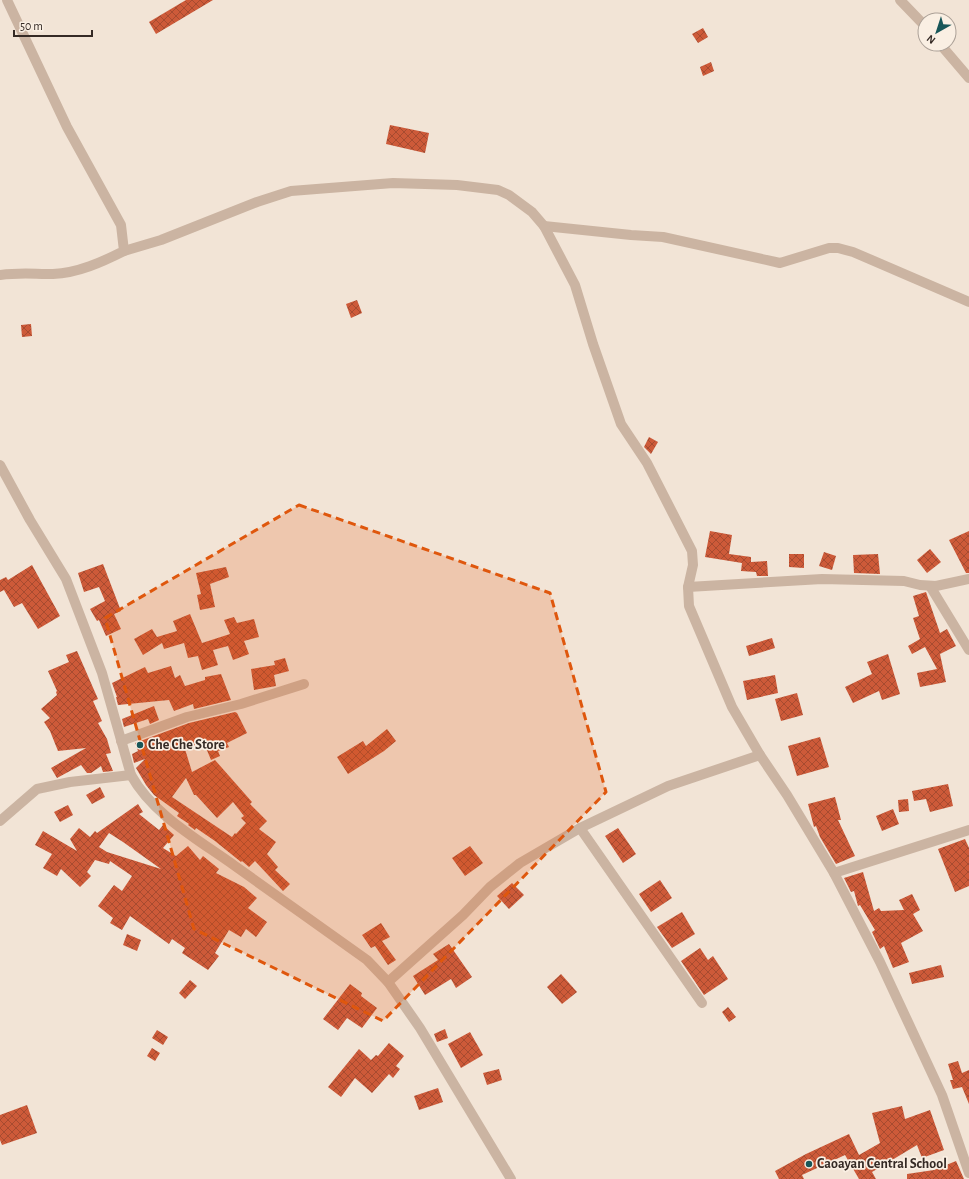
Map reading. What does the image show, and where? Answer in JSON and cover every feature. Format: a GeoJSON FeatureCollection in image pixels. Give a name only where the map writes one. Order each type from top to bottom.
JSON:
{"type":"FeatureCollection","features":[{"type":"Feature","properties":{"kind":"street"},"geometry":{"type":"LineString","coordinates":[[7,0],[67,127],[121,225],[124,251]]}},
{"type":"Feature","properties":{"kind":"street"},"geometry":{"type":"LineString","coordinates":[[900,0],[917,18]]}},
{"type":"Feature","properties":{"kind":"street"},"geometry":{"type":"LineString","coordinates":[[947,52],[969,78]]}},
{"type":"Feature","properties":{"kind":"street"},"geometry":{"type":"LineString","coordinates":[[0,275],[26,272],[54,274],[84,269],[124,251],[161,240],[257,202],[291,191],[393,183],[457,185],[498,190],[519,201],[532,212],[544,226],[575,285],[593,344],[621,424],[647,463],[692,551],[693,565],[688,587],[689,606],[696,626],[732,707],[760,755],[787,795],[834,873],[880,962],[930,1066],[942,1095],[969,1173]]}},
{"type":"Feature","properties":{"kind":"street"},"geometry":{"type":"LineString","coordinates":[[544,226],[663,237],[780,263],[829,248],[838,248],[853,252],[969,302]]}},
{"type":"Feature","properties":{"kind":"street"},"geometry":{"type":"LineString","coordinates":[[0,465],[30,520],[66,579],[102,673],[131,774],[138,787],[150,802],[173,820],[366,960],[388,982],[420,1028],[511,1179]]}},
{"type":"Feature","properties":{"kind":"street"},"geometry":{"type":"LineString","coordinates":[[688,587],[822,579],[904,581],[930,586],[969,579]]}},
{"type":"Feature","properties":{"kind":"street"},"geometry":{"type":"LineString","coordinates":[[930,586],[969,650]]}},
{"type":"Feature","properties":{"kind":"street"},"geometry":{"type":"LineString","coordinates":[[121,741],[187,717],[242,704],[304,684]]}},
{"type":"Feature","properties":{"kind":"street"},"geometry":{"type":"LineString","coordinates":[[388,982],[463,915],[490,887],[514,868],[580,828],[668,786],[760,755]]}},
{"type":"Feature","properties":{"kind":"street"},"geometry":{"type":"LineString","coordinates":[[0,821],[37,789],[70,782],[131,774]]}},
{"type":"Feature","properties":{"kind":"street"},"geometry":{"type":"LineString","coordinates":[[580,828],[702,1003]]}},
{"type":"Feature","properties":{"kind":"street"},"geometry":{"type":"LineString","coordinates":[[834,873],[969,830]]}},
{"type":"Feature","properties":{"kind":"highlighted area"},"geometry":{"type":"Polygon","coordinates":[[[299,505],[550,593],[606,792],[383,1021],[194,929],[105,618],[299,505]]]}},
{"type":"Feature","properties":{"kind":"building"},"geometry":{"type":"Polygon","coordinates":[[[186,0],[213,0],[156,34],[149,22],[186,0]]]}},
{"type":"Feature","properties":{"kind":"building"},"geometry":{"type":"Polygon","coordinates":[[[703,28],[708,37],[698,43],[692,34],[703,28]]]}},
{"type":"Feature","properties":{"kind":"building"},"geometry":{"type":"Polygon","coordinates":[[[711,62],[714,71],[703,76],[700,67],[711,62]]]}},
{"type":"Feature","properties":{"kind":"building"},"geometry":{"type":"Polygon","coordinates":[[[390,125],[429,133],[425,153],[386,144],[390,125]]]}},
{"type":"Feature","properties":{"kind":"building"},"geometry":{"type":"Polygon","coordinates":[[[357,300],[362,313],[351,318],[346,304],[357,300]]]}},
{"type":"Feature","properties":{"kind":"building"},"geometry":{"type":"Polygon","coordinates":[[[31,324],[32,336],[22,337],[21,325],[31,324]]]}},
{"type":"Feature","properties":{"kind":"building"},"geometry":{"type":"Polygon","coordinates":[[[649,437],[658,442],[651,454],[644,447],[649,437]]]}},
{"type":"Feature","properties":{"kind":"building"},"geometry":{"type":"Polygon","coordinates":[[[710,531],[732,535],[729,554],[751,557],[751,562],[767,561],[768,576],[757,576],[756,572],[741,571],[742,563],[705,557],[710,531]]]}},
{"type":"Feature","properties":{"kind":"building"},"geometry":{"type":"Polygon","coordinates":[[[969,531],[969,573],[966,573],[949,540],[969,531]]]}},
{"type":"Feature","properties":{"kind":"building"},"geometry":{"type":"Polygon","coordinates":[[[930,549],[941,562],[927,573],[917,560],[930,549]]]}},
{"type":"Feature","properties":{"kind":"building"},"geometry":{"type":"Polygon","coordinates":[[[824,552],[836,556],[832,570],[819,566],[824,552]]]}},
{"type":"Feature","properties":{"kind":"building"},"geometry":{"type":"Polygon","coordinates":[[[789,554],[804,554],[804,568],[789,567],[789,554]]]}},
{"type":"Feature","properties":{"kind":"building"},"geometry":{"type":"Polygon","coordinates":[[[878,554],[880,574],[854,573],[853,555],[878,554]]]}},
{"type":"Feature","properties":{"kind":"building"},"geometry":{"type":"Polygon","coordinates":[[[103,564],[121,611],[114,614],[121,629],[106,636],[99,620],[97,621],[90,609],[105,601],[99,587],[84,592],[78,573],[103,564]]]}},
{"type":"Feature","properties":{"kind":"building"},"geometry":{"type":"Polygon","coordinates":[[[32,565],[60,616],[38,629],[22,603],[14,607],[4,590],[0,592],[0,580],[6,577],[8,580],[32,565]]]}},
{"type":"Feature","properties":{"kind":"building"},"geometry":{"type":"Polygon","coordinates":[[[226,567],[229,577],[210,584],[215,607],[200,610],[197,595],[201,594],[196,573],[226,567]]]}},
{"type":"Feature","properties":{"kind":"building"},"geometry":{"type":"Polygon","coordinates":[[[926,592],[940,633],[947,629],[956,646],[940,654],[946,682],[920,687],[917,673],[937,669],[925,647],[912,654],[908,646],[920,639],[913,618],[919,616],[913,596],[926,592]]]}},
{"type":"Feature","properties":{"kind":"building"},"geometry":{"type":"Polygon","coordinates":[[[190,614],[202,643],[230,634],[224,620],[234,617],[237,623],[254,619],[259,637],[244,641],[249,654],[233,660],[228,646],[213,650],[218,665],[202,670],[198,656],[188,658],[184,643],[164,649],[162,643],[143,655],[134,639],[152,629],[157,637],[177,631],[173,621],[190,614]]]}},
{"type":"Feature","properties":{"kind":"building"},"geometry":{"type":"Polygon","coordinates":[[[772,638],[775,648],[749,656],[746,646],[772,638]]]}},
{"type":"Feature","properties":{"kind":"building"},"geometry":{"type":"Polygon","coordinates":[[[77,651],[98,699],[93,701],[102,721],[98,723],[107,739],[111,753],[106,754],[113,771],[103,772],[101,766],[91,773],[87,773],[81,765],[57,778],[51,768],[86,748],[58,751],[50,731],[44,722],[50,718],[41,709],[57,695],[57,691],[48,671],[69,662],[66,655],[77,651]]]}},
{"type":"Feature","properties":{"kind":"building"},"geometry":{"type":"Polygon","coordinates":[[[888,654],[900,694],[882,700],[879,691],[853,703],[845,687],[872,674],[867,662],[888,654]]]}},
{"type":"Feature","properties":{"kind":"building"},"geometry":{"type":"Polygon","coordinates":[[[285,658],[289,671],[274,675],[276,686],[254,690],[251,669],[275,665],[274,661],[285,658]]]}},
{"type":"Feature","properties":{"kind":"building"},"geometry":{"type":"Polygon","coordinates":[[[171,666],[175,678],[180,675],[185,686],[205,680],[205,677],[221,674],[231,700],[194,709],[193,704],[174,711],[169,700],[118,705],[112,683],[145,667],[148,673],[171,666]]]}},
{"type":"Feature","properties":{"kind":"building"},"geometry":{"type":"Polygon","coordinates":[[[775,675],[778,693],[747,700],[743,681],[775,675]]]}},
{"type":"Feature","properties":{"kind":"building"},"geometry":{"type":"Polygon","coordinates":[[[797,693],[803,715],[781,721],[775,699],[797,693]]]}},
{"type":"Feature","properties":{"kind":"building"},"geometry":{"type":"Polygon","coordinates":[[[154,706],[159,720],[150,724],[148,719],[124,727],[122,719],[154,706]]]}},
{"type":"Feature","properties":{"kind":"building"},"geometry":{"type":"Polygon","coordinates":[[[235,712],[237,713],[247,733],[227,743],[229,747],[218,751],[220,756],[211,760],[204,743],[185,749],[192,772],[215,760],[252,802],[250,804],[267,821],[259,829],[276,842],[267,854],[278,867],[275,870],[290,884],[283,891],[255,861],[249,867],[215,841],[196,828],[195,830],[177,816],[179,813],[154,795],[136,768],[145,759],[134,763],[132,754],[138,751],[135,743],[189,723],[235,712]],[[186,778],[172,797],[232,837],[246,823],[241,818],[244,816],[233,802],[217,818],[196,795],[194,795],[186,778]]]}},
{"type":"Feature","properties":{"kind":"building"},"geometry":{"type":"Polygon","coordinates":[[[387,729],[396,741],[384,751],[348,774],[337,757],[363,741],[366,746],[387,729]]]}},
{"type":"Feature","properties":{"kind":"building"},"geometry":{"type":"Polygon","coordinates":[[[820,737],[829,767],[797,776],[788,746],[820,737]]]}},
{"type":"Feature","properties":{"kind":"building"},"geometry":{"type":"Polygon","coordinates":[[[948,784],[953,806],[930,812],[926,799],[914,801],[912,791],[948,784]]]}},
{"type":"Feature","properties":{"kind":"building"},"geometry":{"type":"Polygon","coordinates":[[[100,787],[105,797],[92,804],[86,795],[100,787]]]}},
{"type":"Feature","properties":{"kind":"building"},"geometry":{"type":"Polygon","coordinates":[[[835,797],[841,820],[838,820],[855,856],[836,864],[820,837],[816,826],[814,827],[808,804],[835,797]]]}},
{"type":"Feature","properties":{"kind":"building"},"geometry":{"type":"Polygon","coordinates":[[[908,799],[909,811],[899,812],[898,800],[908,799]]]}},
{"type":"Feature","properties":{"kind":"building"},"geometry":{"type":"Polygon","coordinates":[[[138,804],[143,812],[139,814],[159,830],[163,825],[174,835],[163,848],[176,856],[188,846],[200,860],[203,856],[219,869],[216,873],[244,887],[257,898],[248,908],[267,922],[256,937],[246,929],[241,937],[229,930],[215,953],[219,956],[208,970],[182,953],[185,948],[172,939],[169,944],[130,916],[122,930],[110,923],[113,918],[98,906],[114,885],[122,891],[132,876],[110,861],[109,864],[95,860],[87,872],[91,876],[80,887],[61,869],[57,876],[43,868],[52,854],[35,845],[43,831],[77,851],[70,839],[79,828],[90,837],[95,831],[97,833],[138,804]],[[109,833],[99,847],[107,852],[161,869],[109,833]]]}},
{"type":"Feature","properties":{"kind":"building"},"geometry":{"type":"Polygon","coordinates":[[[68,805],[73,815],[60,822],[54,812],[68,805]]]}},
{"type":"Feature","properties":{"kind":"building"},"geometry":{"type":"Polygon","coordinates":[[[893,809],[899,824],[882,831],[876,816],[893,809]]]}},
{"type":"Feature","properties":{"kind":"building"},"geometry":{"type":"Polygon","coordinates":[[[618,828],[636,854],[623,863],[605,836],[618,828]]]}},
{"type":"Feature","properties":{"kind":"building"},"geometry":{"type":"Polygon","coordinates":[[[965,839],[969,848],[969,886],[955,892],[938,849],[965,839]]]}},
{"type":"Feature","properties":{"kind":"building"},"geometry":{"type":"Polygon","coordinates":[[[470,846],[483,863],[465,876],[452,858],[470,846]]]}},
{"type":"Feature","properties":{"kind":"building"},"geometry":{"type":"Polygon","coordinates":[[[863,872],[874,911],[879,908],[881,911],[904,910],[899,900],[912,894],[920,910],[913,914],[923,931],[901,943],[909,962],[893,968],[884,946],[880,949],[872,932],[875,930],[860,905],[858,906],[854,891],[851,892],[844,878],[863,872]]]}},
{"type":"Feature","properties":{"kind":"building"},"geometry":{"type":"Polygon","coordinates":[[[660,880],[672,898],[651,912],[639,894],[660,880]]]}},
{"type":"Feature","properties":{"kind":"building"},"geometry":{"type":"Polygon","coordinates":[[[512,883],[524,895],[509,909],[497,896],[512,883]]]}},
{"type":"Feature","properties":{"kind":"building"},"geometry":{"type":"Polygon","coordinates":[[[682,912],[695,934],[672,948],[657,927],[682,912]]]}},
{"type":"Feature","properties":{"kind":"building"},"geometry":{"type":"Polygon","coordinates":[[[381,923],[390,937],[382,941],[396,960],[388,965],[375,946],[371,948],[362,935],[381,923]]]}},
{"type":"Feature","properties":{"kind":"building"},"geometry":{"type":"Polygon","coordinates":[[[127,934],[141,940],[137,951],[123,945],[127,934]]]}},
{"type":"Feature","properties":{"kind":"building"},"geometry":{"type":"Polygon","coordinates":[[[449,944],[472,977],[456,988],[451,979],[425,995],[413,976],[438,960],[433,954],[449,944]]]}},
{"type":"Feature","properties":{"kind":"building"},"geometry":{"type":"Polygon","coordinates":[[[700,948],[708,960],[713,956],[728,979],[704,995],[681,961],[700,948]]]}},
{"type":"Feature","properties":{"kind":"building"},"geometry":{"type":"Polygon","coordinates":[[[941,965],[944,977],[912,984],[909,973],[941,965]]]}},
{"type":"Feature","properties":{"kind":"building"},"geometry":{"type":"Polygon","coordinates":[[[561,974],[577,992],[562,1004],[547,987],[561,974]]]}},
{"type":"Feature","properties":{"kind":"building"},"geometry":{"type":"Polygon","coordinates":[[[190,980],[197,986],[185,999],[179,993],[190,980]]]}},
{"type":"Feature","properties":{"kind":"building"},"geometry":{"type":"Polygon","coordinates":[[[350,984],[362,993],[361,996],[377,1008],[362,1028],[347,1018],[338,1030],[323,1019],[350,984]]]}},
{"type":"Feature","properties":{"kind":"building"},"geometry":{"type":"Polygon","coordinates":[[[728,1007],[736,1017],[729,1022],[722,1012],[728,1007]]]}},
{"type":"Feature","properties":{"kind":"building"},"geometry":{"type":"Polygon","coordinates":[[[445,1029],[448,1038],[437,1042],[434,1034],[445,1029]]]}},
{"type":"Feature","properties":{"kind":"building"},"geometry":{"type":"Polygon","coordinates":[[[157,1030],[168,1037],[163,1045],[152,1038],[157,1030]]]}},
{"type":"Feature","properties":{"kind":"building"},"geometry":{"type":"Polygon","coordinates":[[[470,1032],[483,1055],[461,1068],[448,1044],[470,1032]]]}},
{"type":"Feature","properties":{"kind":"building"},"geometry":{"type":"Polygon","coordinates":[[[389,1043],[404,1056],[396,1066],[400,1069],[393,1078],[389,1074],[372,1093],[355,1078],[341,1097],[328,1087],[359,1049],[371,1060],[376,1055],[378,1056],[389,1043]]]}},
{"type":"Feature","properties":{"kind":"building"},"geometry":{"type":"Polygon","coordinates":[[[152,1048],[160,1053],[155,1061],[147,1056],[152,1048]]]}},
{"type":"Feature","properties":{"kind":"building"},"geometry":{"type":"Polygon","coordinates":[[[958,1061],[962,1073],[969,1070],[969,1104],[962,1087],[953,1089],[950,1080],[953,1080],[948,1064],[958,1061]]]}},
{"type":"Feature","properties":{"kind":"building"},"geometry":{"type":"Polygon","coordinates":[[[499,1069],[502,1080],[487,1085],[483,1073],[499,1069]]]}},
{"type":"Feature","properties":{"kind":"building"},"geometry":{"type":"Polygon","coordinates":[[[438,1088],[443,1102],[419,1110],[414,1096],[438,1088]]]}},
{"type":"Feature","properties":{"kind":"building"},"geometry":{"type":"Polygon","coordinates":[[[27,1105],[37,1133],[2,1145],[0,1140],[0,1115],[27,1105]]]}},
{"type":"Feature","properties":{"kind":"building"},"geometry":{"type":"Polygon","coordinates":[[[902,1106],[905,1119],[930,1110],[944,1150],[922,1158],[917,1145],[872,1172],[876,1179],[859,1179],[845,1155],[802,1175],[804,1179],[779,1179],[775,1171],[806,1154],[849,1134],[859,1155],[880,1143],[872,1113],[902,1106]]]}},
{"type":"Feature","properties":{"kind":"building"},"geometry":{"type":"Polygon","coordinates":[[[956,1161],[964,1179],[907,1179],[907,1174],[934,1170],[956,1161]]]}},
{"type":"Feature","properties":{"kind":"place","name":"Che Che Store"},"geometry":{"type":"Point","coordinates":[140,745]}},
{"type":"Feature","properties":{"kind":"place","name":"Caoayan Central School"},"geometry":{"type":"Point","coordinates":[809,1164]}}]}
